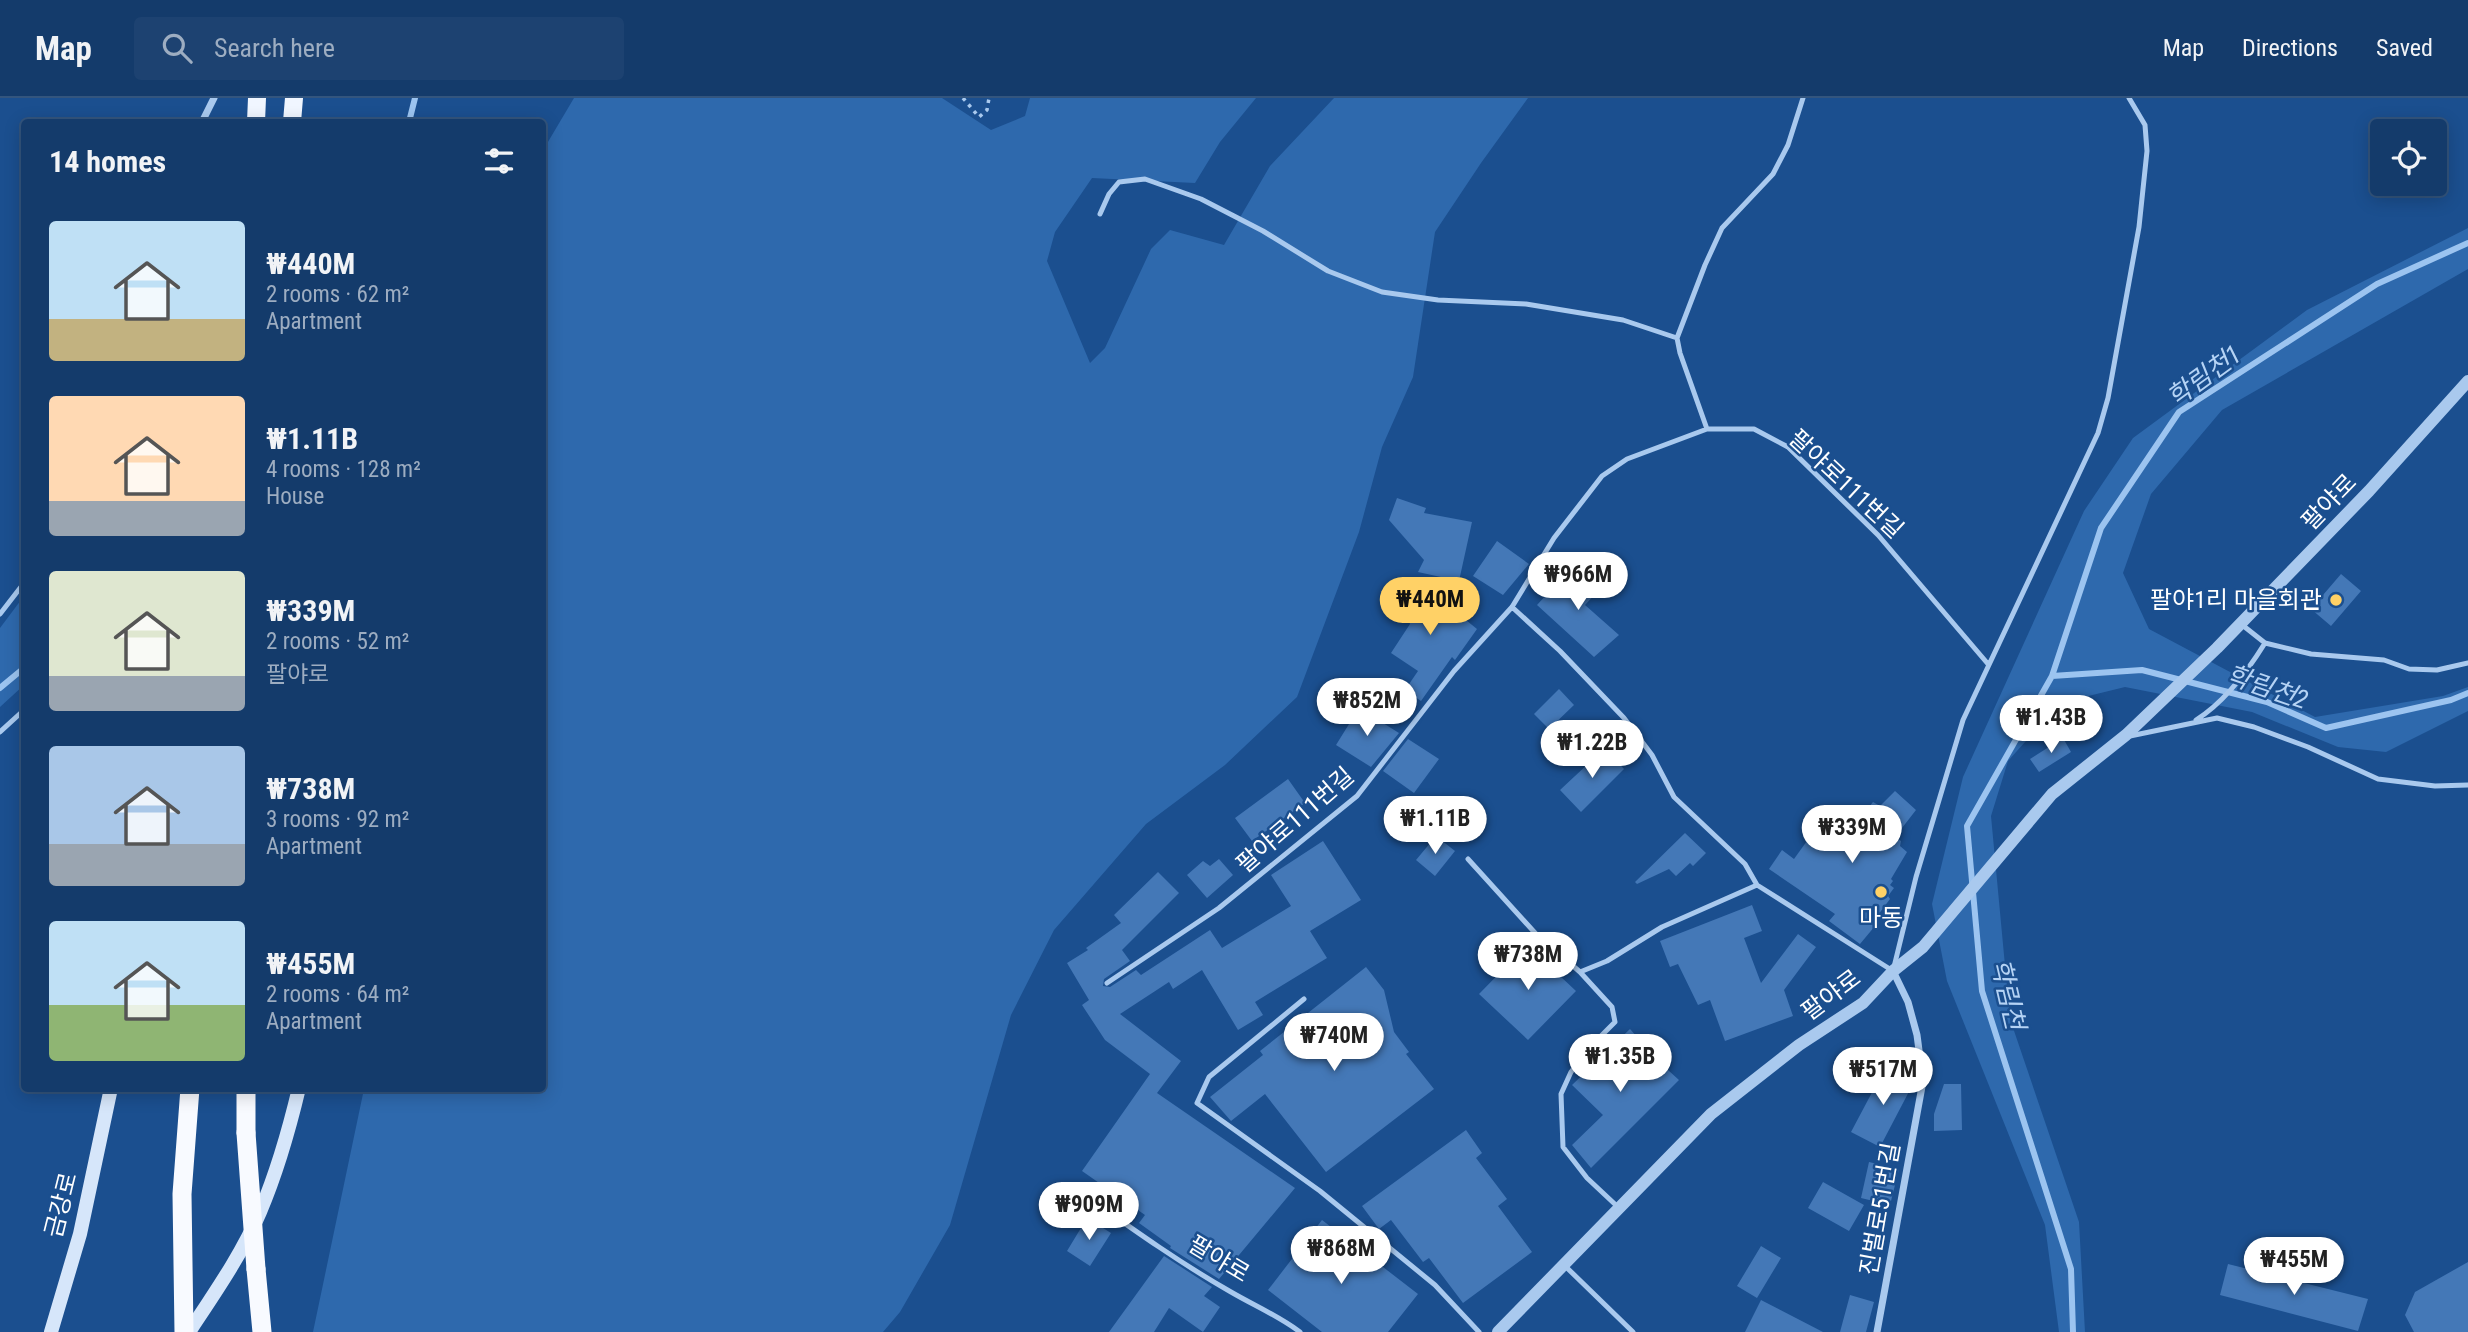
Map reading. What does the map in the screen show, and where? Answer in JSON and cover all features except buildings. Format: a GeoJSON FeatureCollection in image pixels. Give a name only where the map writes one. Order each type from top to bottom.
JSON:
{"type":"FeatureCollection","features":[{"type":"Feature","properties":{"kind":"highway"},"geometry":{"type":"LineString","coordinates":[[186,1332],[182,1194],[190,1092]]}},
{"type":"Feature","properties":{"kind":"highway"},"geometry":{"type":"LineString","coordinates":[[246,1092],[246,1133],[262,1332]]}},
{"type":"Feature","properties":{"kind":"main road"},"geometry":{"type":"LineString","coordinates":[[256,119],[257,98]]}},
{"type":"Feature","properties":{"kind":"main road"},"geometry":{"type":"LineString","coordinates":[[292,119],[294,98]]}},
{"type":"Feature","properties":{"kind":"main road","name":"금강로"},"geometry":{"type":"LineString","coordinates":[[51,1332],[80,1234],[110,1092]]}},
{"type":"Feature","properties":{"kind":"main road"},"geometry":{"type":"LineString","coordinates":[[186,1332],[219,1287],[260,1212],[289,1131],[298,1092]]}},
{"type":"Feature","properties":{"kind":"street"},"geometry":{"type":"LineString","coordinates":[[204,119],[214,98]]}},
{"type":"Feature","properties":{"kind":"street","name":"팔야로"},"geometry":{"type":"LineString","coordinates":[[1498,1332],[1711,1114],[1799,1045],[1863,1003],[1893,971],[1923,947],[2042,804],[2124,737],[2217,648],[2369,491],[2468,381]]}},
{"type":"Feature","properties":{"kind":"street","name":"진벌로51번길"},"geometry":{"type":"LineString","coordinates":[[1878,1332],[1923,1081],[1917,1035],[1911,1013],[1893,971]]}},
{"type":"Feature","properties":{"kind":"lane"},"geometry":{"type":"LineString","coordinates":[[1707,429],[1677,338],[1722,228],[1773,174],[1788,145],[1803,98]]}},
{"type":"Feature","properties":{"kind":"lane"},"geometry":{"type":"LineString","coordinates":[[1893,971],[1916,877],[1962,720],[2098,433],[2108,398],[2138,227],[2147,151],[2145,125],[2129,98]]}},
{"type":"Feature","properties":{"kind":"lane"},"geometry":{"type":"LineString","coordinates":[[1100,214],[1109,194],[1119,182],[1145,179],[1201,199],[1263,231],[1328,271],[1382,292],[1438,300],[1526,304],[1623,320],[1677,338]]}},
{"type":"Feature","properties":{"kind":"lane","name":"팔야로111번길"},"geometry":{"type":"LineString","coordinates":[[1107,983],[1219,908],[1356,796],[1454,671],[1512,607],[1554,538],[1602,475],[1627,459],[1707,429],[1754,429],[1788,447],[1878,535],[1988,664]]}},
{"type":"Feature","properties":{"kind":"lane"},"geometry":{"type":"LineString","coordinates":[[0,614],[21,587]]}},
{"type":"Feature","properties":{"kind":"lane","name":"팔야로"},"geometry":{"type":"LineString","coordinates":[[1512,607],[1560,651],[1624,718],[1652,755],[1674,797],[1745,864],[1757,885],[1893,971]]}},
{"type":"Feature","properties":{"kind":"lane"},"geometry":{"type":"LineString","coordinates":[[2241,624],[2265,643],[2311,654],[2384,660],[2409,668],[2437,670],[2468,663]]}},
{"type":"Feature","properties":{"kind":"lane"},"geometry":{"type":"LineString","coordinates":[[2190,723],[2214,709],[2255,660],[2265,643]]}},
{"type":"Feature","properties":{"kind":"lane"},"geometry":{"type":"LineString","coordinates":[[0,732],[21,713]]}},
{"type":"Feature","properties":{"kind":"lane"},"geometry":{"type":"LineString","coordinates":[[2124,737],[2217,718],[2254,727],[2308,747],[2378,779],[2435,786],[2468,785]]}},
{"type":"Feature","properties":{"kind":"lane"},"geometry":{"type":"LineString","coordinates":[[1468,859],[1536,934],[1580,972],[1612,1007],[1615,1022],[1571,1072],[1561,1094],[1563,1147],[1587,1178],[1619,1208]]}},
{"type":"Feature","properties":{"kind":"lane"},"geometry":{"type":"LineString","coordinates":[[1580,972],[1607,961],[1662,928],[1757,885]]}},
{"type":"Feature","properties":{"kind":"lane"},"geometry":{"type":"LineString","coordinates":[[1304,999],[1209,1077],[1197,1103],[1320,1191],[1435,1285],[1479,1332]]}},
{"type":"Feature","properties":{"kind":"lane","name":"팔야로"},"geometry":{"type":"LineString","coordinates":[[1083,1194],[1231,1293],[1277,1315],[1300,1332]]}},
{"type":"Feature","properties":{"kind":"lane"},"geometry":{"type":"LineString","coordinates":[[1563,1265],[1633,1332]]}},
{"type":"Feature","properties":{"kind":"path"},"geometry":{"type":"LineString","coordinates":[[963,98],[979,117],[987,110],[989,98]]}},
{"type":"Feature","properties":{"kind":"shaded area"},"geometry":{"type":"Polygon","coordinates":[[[574,98],[942,98],[991,130],[1025,116],[1030,98],[1256,98],[1220,142],[1195,183],[1092,178],[1055,232],[1047,261],[1090,363],[1105,348],[1151,249],[1170,230],[1224,245],[1270,166],[1334,98],[1528,98],[1435,232],[1413,377],[1382,447],[1359,532],[1297,697],[1225,765],[1146,824],[1054,930],[1011,1015],[950,1225],[900,1312],[883,1332],[313,1332],[363,1092],[546,1092],[546,145],[574,98]]]}},
{"type":"Feature","properties":{"kind":"shaded area"},"geometry":{"type":"Polygon","coordinates":[[[2468,228],[2468,269],[2222,410],[2151,494],[2123,573],[2149,629],[2315,717],[2443,696],[2468,687],[2468,711],[2386,752],[2338,747],[2252,712],[2125,687],[2060,703],[2008,761],[1991,816],[2010,1019],[2079,1222],[2085,1332],[2059,1332],[2045,1225],[1947,981],[1932,904],[1963,777],[2084,511],[2133,438],[2307,310],[2468,228]]]}},
{"type":"Feature","properties":{"kind":"shaded area"},"geometry":{"type":"Polygon","coordinates":[[[21,600],[21,688],[0,707],[0,628],[21,600]]]}},
{"type":"Feature","properties":{"kind":"waterway"},"geometry":{"type":"LineString","coordinates":[[410,119],[415,98]]}},
{"type":"Feature","properties":{"kind":"waterway","name":"학림천"},"geometry":{"type":"LineString","coordinates":[[2073,1332],[2071,1269],[1982,991],[1967,826],[2052,676],[2101,528],[2179,412],[2377,284],[2468,243]]}},
{"type":"Feature","properties":{"kind":"waterway"},"geometry":{"type":"LineString","coordinates":[[0,688],[21,670]]}},
{"type":"Feature","properties":{"kind":"waterway","name":"학림천2"},"geometry":{"type":"LineString","coordinates":[[2052,676],[2142,670],[2267,702],[2326,728],[2451,700],[2468,693]]}},
{"type":"Feature","properties":{"kind":"place","name":"팔야1리 마을회관"},"geometry":{"type":"Point","coordinates":[2336,600]}},
{"type":"Feature","properties":{"kind":"place","name":"마동"},"geometry":{"type":"Point","coordinates":[1881,892]}},
{"type":"Feature","properties":{"kind":"water label","name":"학림천1"},"geometry":{"type":"Point","coordinates":[2204,376]}}]}
